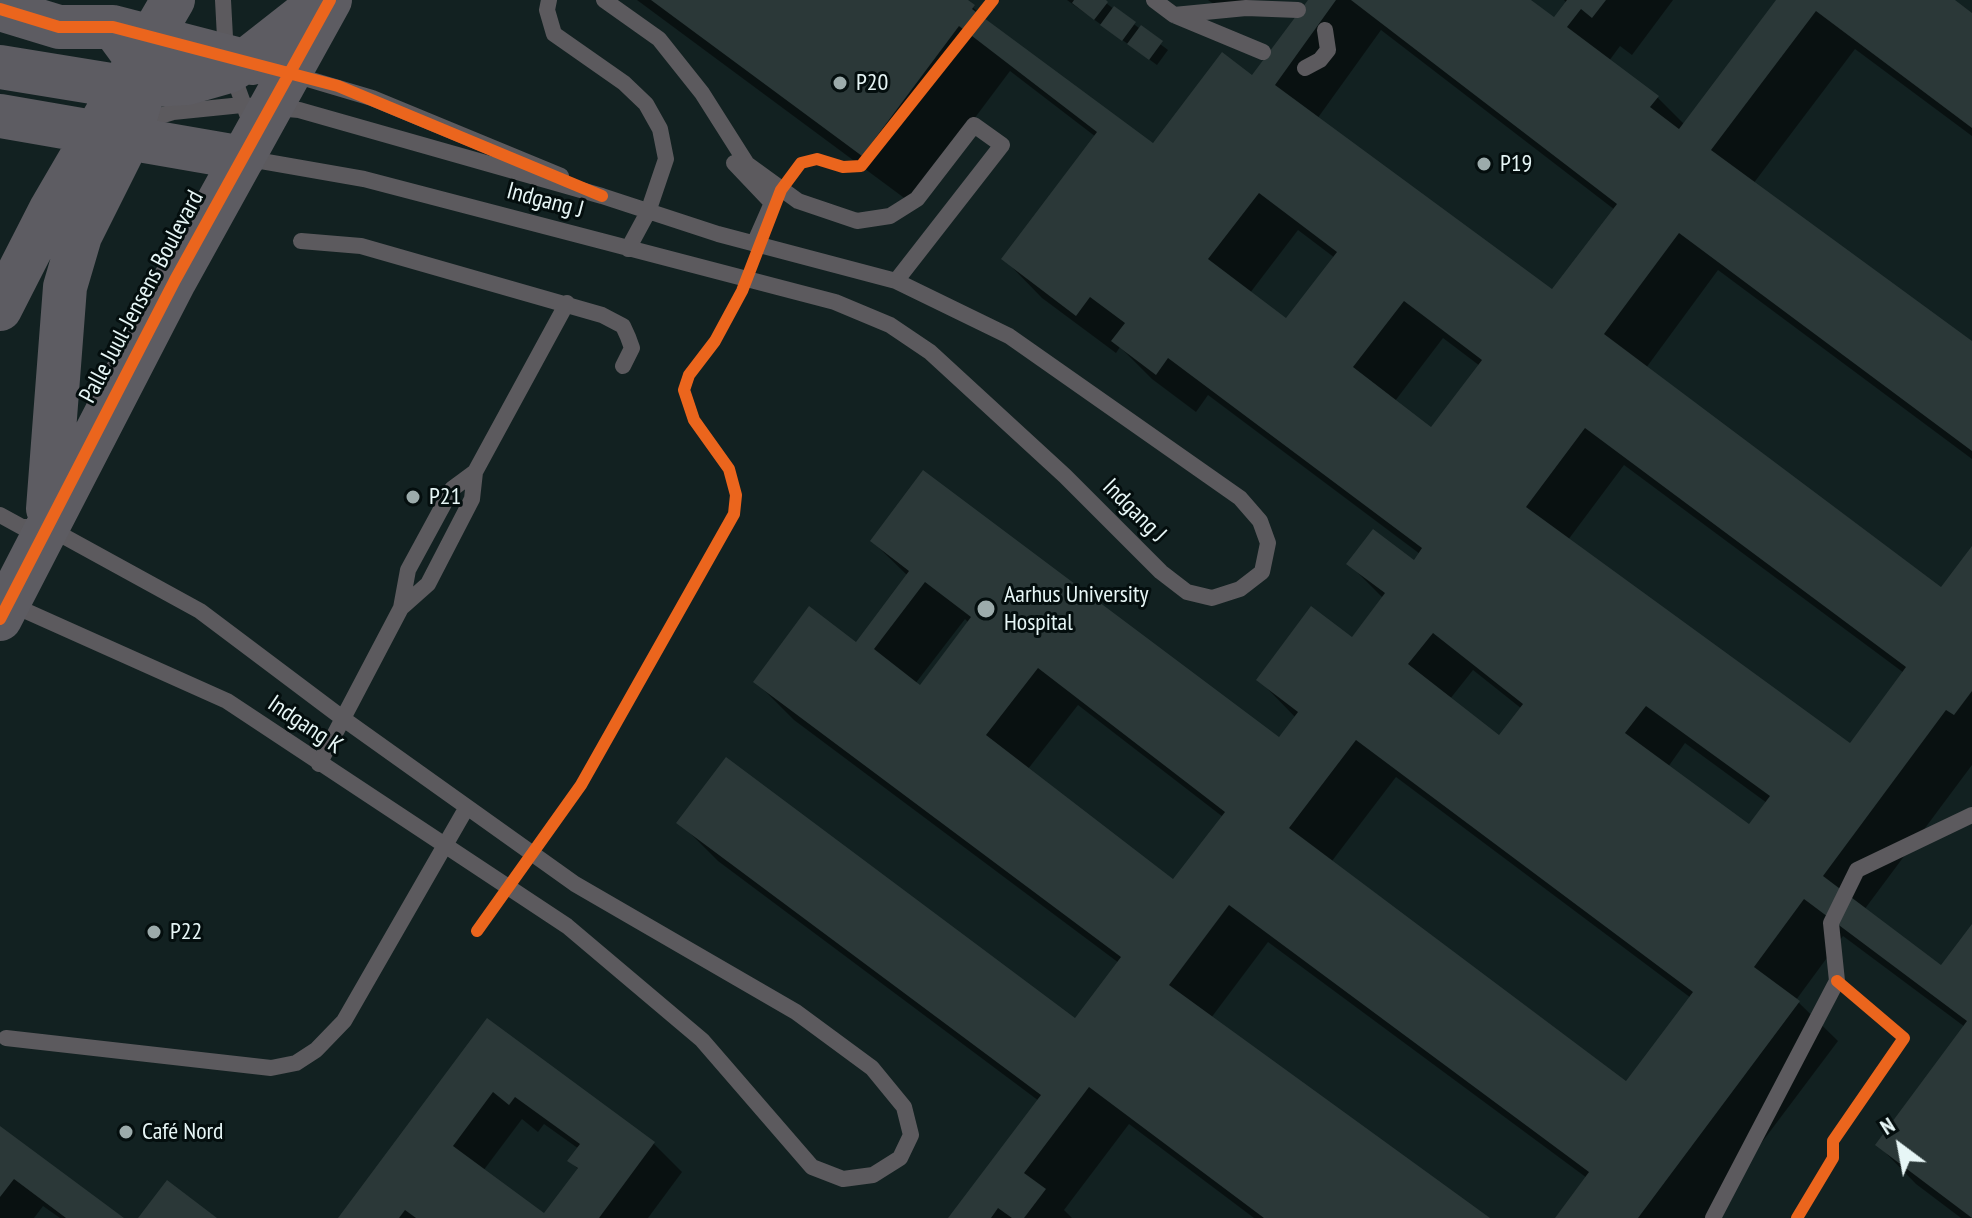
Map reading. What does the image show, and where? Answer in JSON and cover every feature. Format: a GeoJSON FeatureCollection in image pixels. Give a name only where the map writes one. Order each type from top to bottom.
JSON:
{"type":"FeatureCollection","features":[{"type":"Feature","properties":{"kind":"street"},"geometry":{"type":"LineString","coordinates":[[0,309],[123,98],[173,0]]}},
{"type":"Feature","properties":{"kind":"street"},"geometry":{"type":"LineString","coordinates":[[250,95],[322,0]]}},
{"type":"Feature","properties":{"kind":"street","name":"Palle Juul-Jensens Boulevard"},"geometry":{"type":"LineString","coordinates":[[3,605],[47,527],[250,95],[330,0]]}},
{"type":"Feature","properties":{"kind":"street"},"geometry":{"type":"LineString","coordinates":[[0,9],[59,27],[123,98]]}},
{"type":"Feature","properties":{"kind":"street"},"geometry":{"type":"LineString","coordinates":[[0,25],[59,27]]}},
{"type":"Feature","properties":{"kind":"street"},"geometry":{"type":"LineString","coordinates":[[0,67],[123,98],[250,95]]}},
{"type":"Feature","properties":{"kind":"street"},"geometry":{"type":"LineString","coordinates":[[0,116],[123,98],[187,83],[250,95]]}},
{"type":"Feature","properties":{"kind":"street"},"geometry":{"type":"LineString","coordinates":[[47,527],[65,287],[123,98]]}},
{"type":"Feature","properties":{"kind":"lane"},"geometry":{"type":"LineString","coordinates":[[223,0],[250,95],[294,167]]}},
{"type":"Feature","properties":{"kind":"lane"},"geometry":{"type":"LineString","coordinates":[[549,0],[547,10],[554,34],[624,83],[646,104],[660,129],[666,159],[648,212],[628,249]]}},
{"type":"Feature","properties":{"kind":"lane"},"geometry":{"type":"LineString","coordinates":[[604,0],[659,39],[702,93],[747,164],[798,201],[857,221],[890,216],[917,199],[974,125],[1002,145],[896,281]]}},
{"type":"Feature","properties":{"kind":"lane"},"geometry":{"type":"LineString","coordinates":[[1154,0],[1174,15],[1263,52]]}},
{"type":"Feature","properties":{"kind":"lane"},"geometry":{"type":"LineString","coordinates":[[1174,15],[1246,8],[1298,10]]}},
{"type":"Feature","properties":{"kind":"lane"},"geometry":{"type":"LineString","coordinates":[[1305,68],[1320,60],[1328,50],[1325,30]]}},
{"type":"Feature","properties":{"kind":"lane"},"geometry":{"type":"LineString","coordinates":[[702,93],[729,158],[772,203],[754,244]]}},
{"type":"Feature","properties":{"kind":"lane"},"geometry":{"type":"LineString","coordinates":[[250,95],[602,196]]}},
{"type":"Feature","properties":{"kind":"lane"},"geometry":{"type":"LineString","coordinates":[[250,95],[372,98],[602,196]]}},
{"type":"Feature","properties":{"kind":"lane","name":"Indgang J"},"geometry":{"type":"LineString","coordinates":[[250,95],[294,167],[364,179],[835,302],[890,325],[930,352],[1161,572],[1187,592],[1212,598],[1240,589],[1262,572],[1268,543],[1260,521],[1240,498],[1009,336],[896,281],[754,244],[602,196]]}},
{"type":"Feature","properties":{"kind":"lane"},"geometry":{"type":"LineString","coordinates":[[301,241],[361,246],[567,303],[623,326],[632,348],[623,366]]}},
{"type":"Feature","properties":{"kind":"lane"},"geometry":{"type":"LineString","coordinates":[[401,608],[428,584],[472,499],[475,472],[567,303]]}},
{"type":"Feature","properties":{"kind":"lane"},"geometry":{"type":"LineString","coordinates":[[319,764],[345,720],[401,608],[408,570],[452,489],[475,472]]}},
{"type":"Feature","properties":{"kind":"lane","name":"Indgang K"},"geometry":{"type":"LineString","coordinates":[[0,515],[22,527],[47,527],[200,611],[345,720],[575,884],[796,1012],[872,1068],[904,1107],[911,1135],[900,1158],[873,1175],[843,1179],[812,1167],[702,1040],[567,926],[227,701],[3,605]]}},
{"type":"Feature","properties":{"kind":"lane"},"geometry":{"type":"LineString","coordinates":[[6,1038],[271,1068],[296,1063],[316,1050],[344,1021],[467,807]]}},
{"type":"Feature","properties":{"kind":"lane"},"geometry":{"type":"LineString","coordinates":[[1713,1218],[1837,981],[1831,923],[1857,870],[1972,815]]}},
{"type":"Feature","properties":{"kind":"building"},"geometry":{"type":"Polygon","coordinates":[[[651,0],[968,0],[975,5],[972,9],[1153,143],[1222,52],[1252,75],[1308,0],[1336,0],[1275,85],[1552,289],[1617,204],[1351,0],[1531,0],[1554,17],[1567,0],[1606,0],[1592,18],[1581,9],[1567,27],[1659,96],[1650,107],[1679,129],[1776,0],[1955,0],[1972,13],[1972,128],[1816,11],[1711,150],[1972,341],[1972,451],[1679,233],[1604,334],[1941,587],[1972,546],[1972,691],[1954,715],[1946,710],[1823,876],[1941,965],[1972,924],[1972,1218],[1875,1145],[1967,1021],[1804,899],[1754,967],[1800,1001],[1638,1218],[1555,1218],[1589,1172],[1229,905],[1169,985],[1490,1218],[1264,1218],[1089,1087],[1024,1173],[1046,1189],[1024,1218],[1012,1218],[998,1208],[991,1218],[948,1218],[1041,1095],[676,823],[726,757],[1075,1018],[1121,957],[753,682],[809,606],[856,642],[909,571],[870,541],[923,470],[1279,737],[1298,712],[1256,680],[1311,606],[1352,637],[1385,593],[1346,564],[1373,529],[1414,560],[1422,548],[1168,358],[1156,375],[1111,341],[1125,323],[1090,297],[1076,316],[1001,259],[1097,132],[959,26],[862,156],[651,0]],[[1259,193],[1208,259],[1286,318],[1337,252],[1259,193]],[[1404,301],[1353,367],[1431,427],[1482,360],[1404,301]],[[1585,428],[1526,507],[1850,743],[1906,667],[1585,428]],[[925,582],[874,649],[920,685],[971,617],[925,582]],[[1433,633],[1408,664],[1499,735],[1523,704],[1433,633]],[[1038,668],[986,735],[1173,879],[1225,812],[1038,668]],[[1646,706],[1625,733],[1749,824],[1770,796],[1646,706]],[[1356,740],[1289,828],[1626,1081],[1693,992],[1356,740]]]}},
{"type":"Feature","properties":{"kind":"building"},"geometry":{"type":"Polygon","coordinates":[[[1074,0],[1108,2],[1094,20],[1072,3],[1074,0]]]}},
{"type":"Feature","properties":{"kind":"building"},"geometry":{"type":"Polygon","coordinates":[[[1114,6],[1136,22],[1122,41],[1100,25],[1114,6]]]}},
{"type":"Feature","properties":{"kind":"building"},"geometry":{"type":"Polygon","coordinates":[[[1141,25],[1163,41],[1149,60],[1127,44],[1141,25]]]}},
{"type":"Feature","properties":{"kind":"building"},"geometry":{"type":"Polygon","coordinates":[[[487,1018],[655,1142],[599,1218],[416,1218],[405,1210],[399,1218],[338,1218],[487,1018]],[[493,1092],[453,1146],[544,1213],[578,1168],[567,1161],[580,1144],[515,1097],[509,1105],[493,1092]]]}},
{"type":"Feature","properties":{"kind":"building"},"geometry":{"type":"Polygon","coordinates":[[[0,1126],[124,1218],[66,1218],[14,1179],[0,1197],[0,1126]]]}},
{"type":"Feature","properties":{"kind":"building"},"geometry":{"type":"Polygon","coordinates":[[[167,1180],[217,1218],[138,1218],[167,1180]]]}},
{"type":"Feature","properties":{"kind":"cycle path"},"geometry":{"type":"LineString","coordinates":[[0,619],[175,280],[330,0]]}},
{"type":"Feature","properties":{"kind":"cycle path"},"geometry":{"type":"LineString","coordinates":[[477,931],[581,785],[734,514],[736,495],[729,469],[694,420],[684,390],[689,375],[715,341],[742,291],[781,190],[801,163],[817,159],[843,167],[861,166],[993,0]]}},
{"type":"Feature","properties":{"kind":"cycle path"},"geometry":{"type":"LineString","coordinates":[[0,9],[59,27],[113,27],[338,86],[602,196]]}},
{"type":"Feature","properties":{"kind":"cycle path"},"geometry":{"type":"LineString","coordinates":[[1797,1218],[1833,1158],[1833,1141],[1904,1038],[1837,981]]}},
{"type":"Feature","properties":{"kind":"place","name":"P20"},"geometry":{"type":"Point","coordinates":[840,83]}},
{"type":"Feature","properties":{"kind":"place","name":"P19"},"geometry":{"type":"Point","coordinates":[1484,164]}},
{"type":"Feature","properties":{"kind":"place","name":"P21"},"geometry":{"type":"Point","coordinates":[413,497]}},
{"type":"Feature","properties":{"kind":"place","name":"Aarhus University Hospital"},"geometry":{"type":"Point","coordinates":[986,609]}},
{"type":"Feature","properties":{"kind":"place","name":"P22"},"geometry":{"type":"Point","coordinates":[154,932]}},
{"type":"Feature","properties":{"kind":"place","name":"Café Nord"},"geometry":{"type":"Point","coordinates":[126,1132]}}]}
